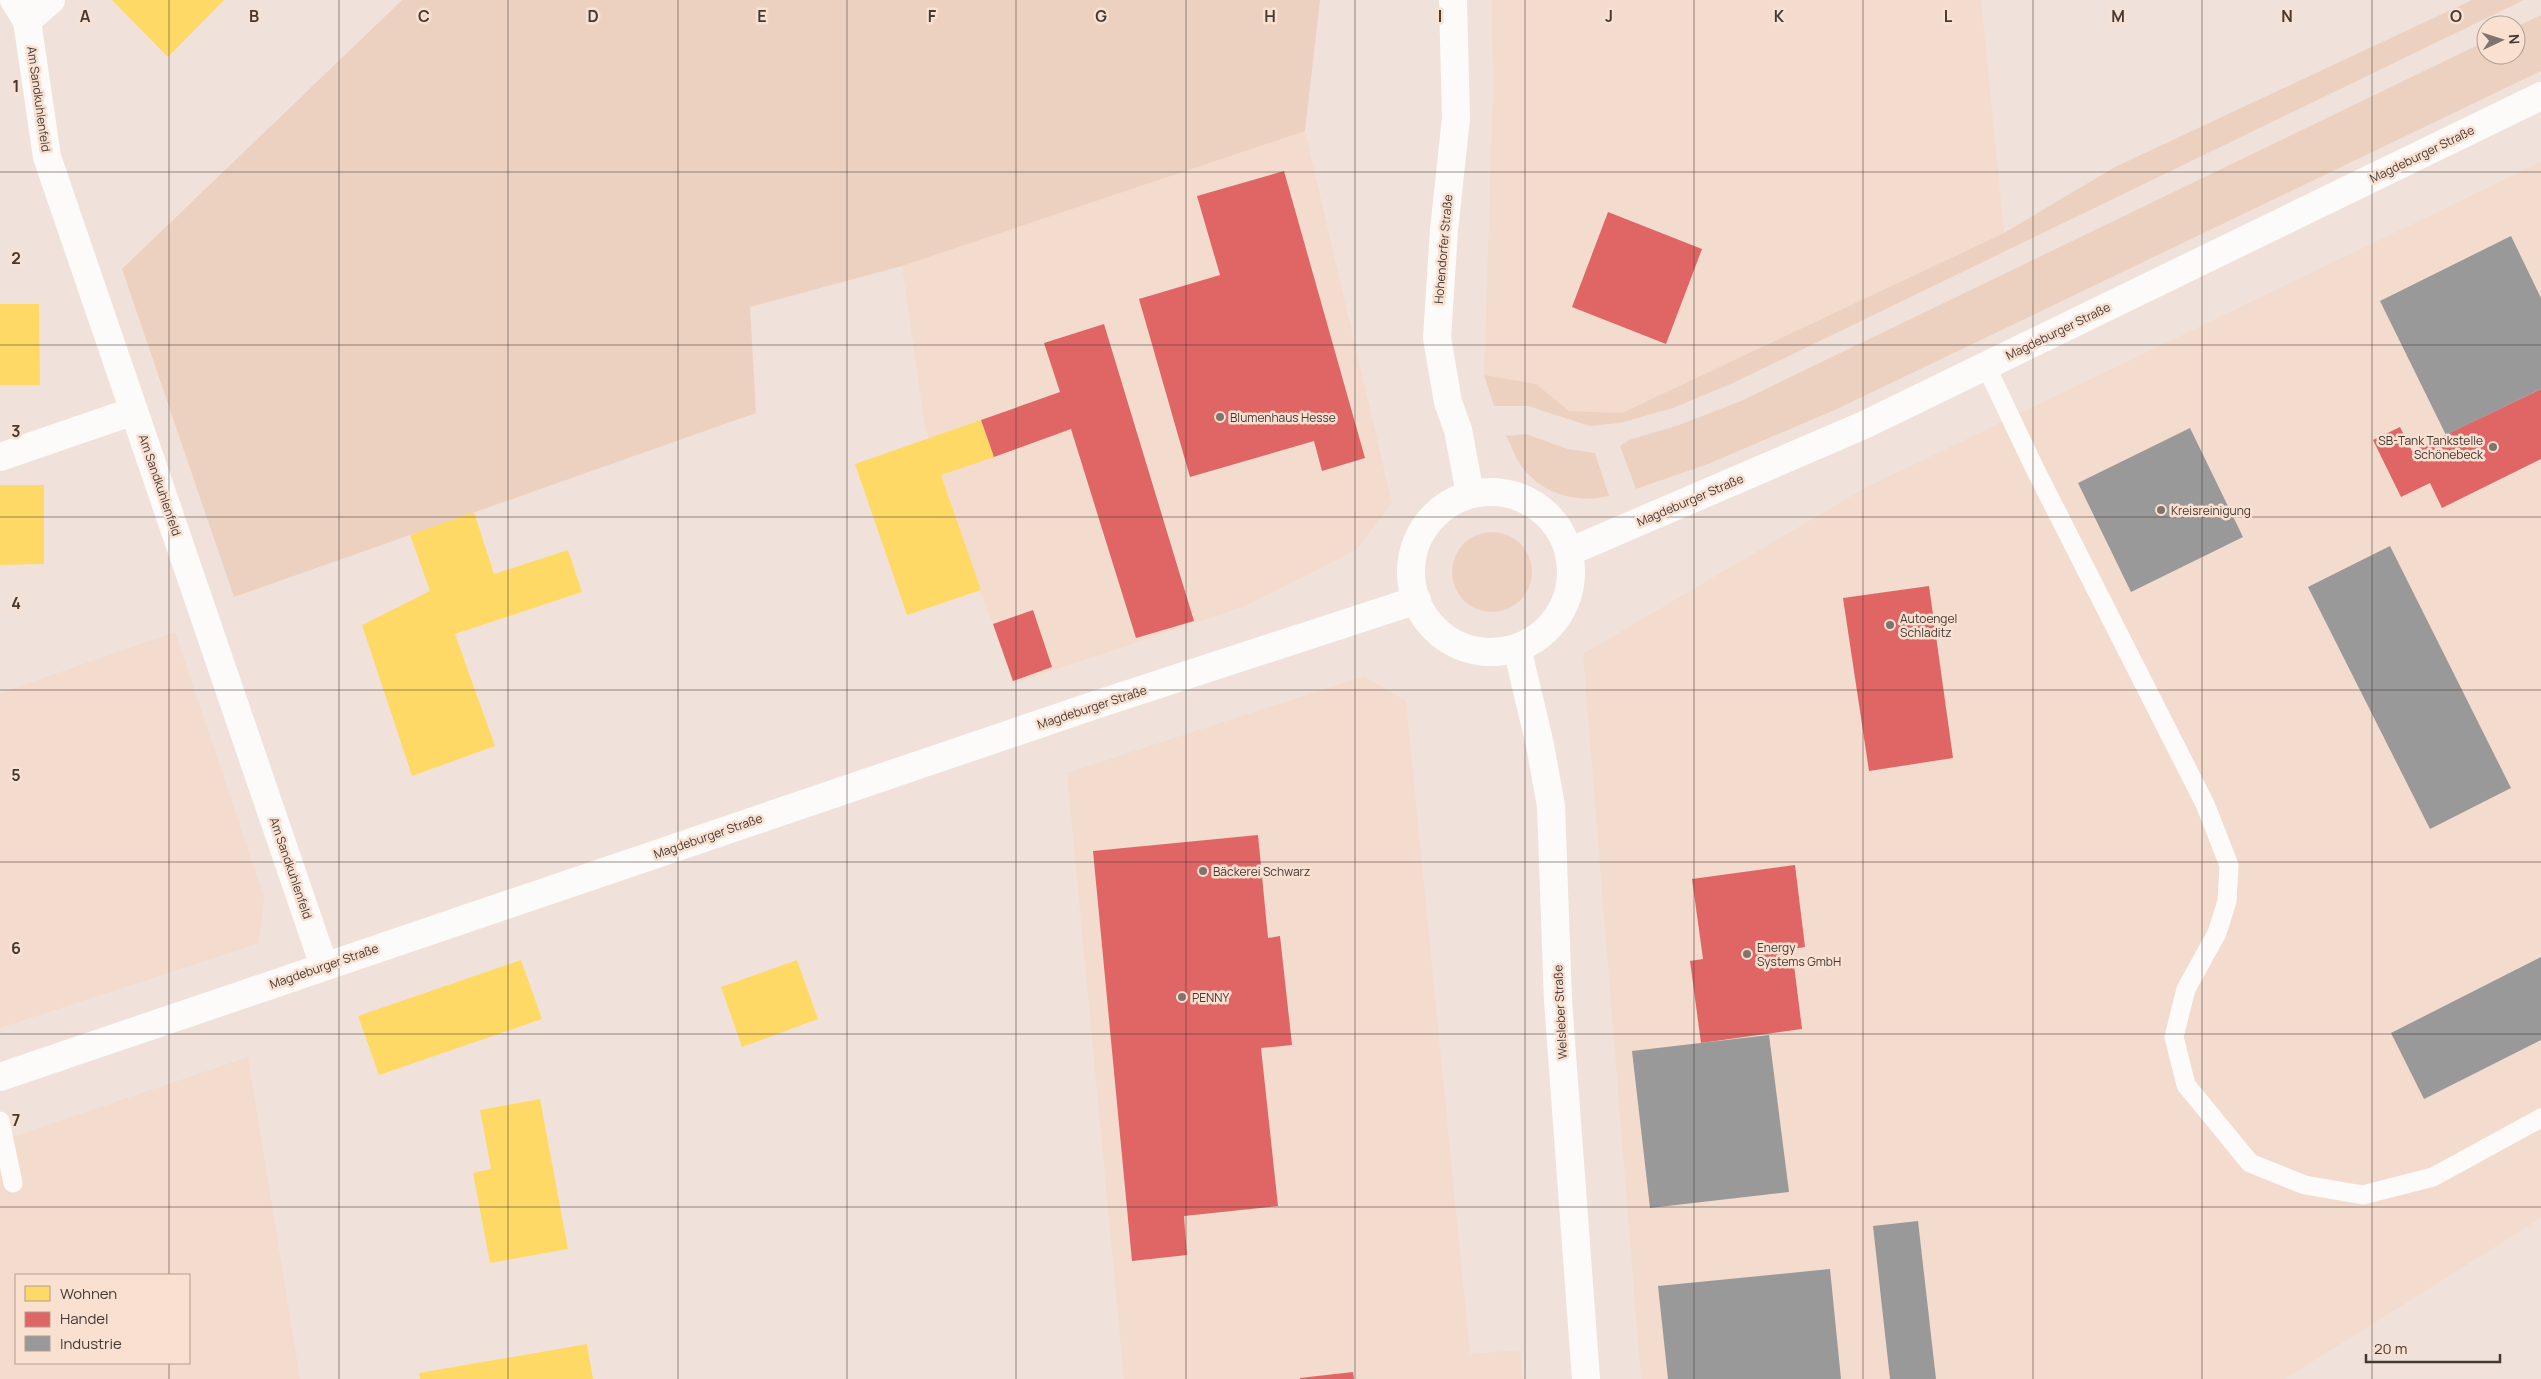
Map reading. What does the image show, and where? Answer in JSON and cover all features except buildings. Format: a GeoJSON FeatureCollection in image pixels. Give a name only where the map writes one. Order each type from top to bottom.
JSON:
{"type":"FeatureCollection","features":[{"type":"Feature","properties":{"kind":"main road"},"geometry":{"type":"LineString","coordinates":[[21,11],[51,0]]}},
{"type":"Feature","properties":{"kind":"main road","name":"Hohendorfer Straße"},"geometry":{"type":"LineString","coordinates":[[1453,0],[1456,118],[1440,274],[1437,338],[1448,402],[1458,430],[1470,494]]}},
{"type":"Feature","properties":{"kind":"main road","name":"Am Sandkuhlenfeld"},"geometry":{"type":"LineString","coordinates":[[21,11],[47,157],[324,966]]}},
{"type":"Feature","properties":{"kind":"main road","name":"Magdeburger Straße"},"geometry":{"type":"LineString","coordinates":[[1569,552],[1864,425],[2541,96]]}},
{"type":"Feature","properties":{"kind":"main road"},"geometry":{"type":"LineString","coordinates":[[0,457],[134,411]]}},
{"type":"Feature","properties":{"kind":"main road"},"geometry":{"type":"LineString","coordinates":[[1492,491],[1526,499],[1551,518],[1569,552],[1571,579],[1564,606],[1552,625],[1535,639],[1517,648],[1495,652],[1467,648],[1450,640],[1437,630],[1422,611],[1417,600],[1411,570],[1415,549],[1425,527],[1441,509],[1470,494],[1492,491]]}},
{"type":"Feature","properties":{"kind":"main road","name":"Magdeburger Straße"},"geometry":{"type":"LineString","coordinates":[[0,1077],[1089,707],[1417,600]]}},
{"type":"Feature","properties":{"kind":"main road","name":"Welsleber Straße"},"geometry":{"type":"LineString","coordinates":[[1517,648],[1540,745],[1551,806],[1558,1000],[1586,1379]]}},
{"type":"Feature","properties":{"kind":"lane"},"geometry":{"type":"LineString","coordinates":[[1986,366],[2035,469],[2205,804],[2229,865],[2227,901],[2218,933],[2186,989],[2174,1037],[2186,1085],[2250,1163],[2305,1185],[2363,1195],[2434,1178],[2541,1118]]}},
{"type":"Feature","properties":{"kind":"lane"},"geometry":{"type":"LineString","coordinates":[[0,1121],[13,1183]]}},
{"type":"Feature","properties":{"kind":"shaded area"},"geometry":{"type":"Polygon","coordinates":[[[402,0],[1320,0],[1305,131],[902,266],[750,307],[756,413],[234,597],[122,269],[402,0]]]}},
{"type":"Feature","properties":{"kind":"shaded area"},"geometry":{"type":"Polygon","coordinates":[[[1492,0],[1981,0],[2004,233],[1622,413],[1569,411],[1536,384],[1484,375],[1493,92],[1492,0]]]}},
{"type":"Feature","properties":{"kind":"shaded area"},"geometry":{"type":"Polygon","coordinates":[[[2472,0],[2524,0],[2493,15],[2476,15],[2476,23],[1733,383],[1673,408],[1620,423],[1590,426],[1528,406],[1494,406],[1484,375],[1536,384],[1569,411],[1622,413],[2004,233],[2115,167],[2472,0]]]}},
{"type":"Feature","properties":{"kind":"shaded area"},"geometry":{"type":"Polygon","coordinates":[[[2541,15],[2541,71],[1837,409],[1708,464],[1636,489],[1620,446],[1629,440],[1679,425],[1741,401],[2476,46],[2476,65],[2526,65],[2526,22],[2541,15]]]}},
{"type":"Feature","properties":{"kind":"shaded area"},"geometry":{"type":"Polygon","coordinates":[[[1305,131],[1392,503],[1356,550],[1245,606],[1013,684],[925,428],[902,266],[1305,131]]]}},
{"type":"Feature","properties":{"kind":"shaded area"},"geometry":{"type":"Polygon","coordinates":[[[2541,162],[2541,1218],[2285,1379],[1641,1379],[1583,654],[1865,488],[2541,162]]]}},
{"type":"Feature","properties":{"kind":"shaded area"},"geometry":{"type":"Polygon","coordinates":[[[1526,434],[1568,449],[1595,453],[1609,496],[1596,498],[1571,497],[1559,494],[1537,482],[1520,464],[1506,436],[1526,434]]]}},
{"type":"Feature","properties":{"kind":"shaded area"},"geometry":{"type":"Polygon","coordinates":[[[1492,532],[1514,539],[1520,544],[1531,564],[1532,572],[1525,594],[1520,600],[1500,611],[1492,612],[1470,605],[1464,600],[1453,580],[1452,572],[1459,550],[1464,544],[1484,533],[1492,532]]]}},
{"type":"Feature","properties":{"kind":"shaded area"},"geometry":{"type":"Polygon","coordinates":[[[175,632],[264,897],[259,943],[0,1028],[0,693],[175,632]]]}},
{"type":"Feature","properties":{"kind":"shaded area"},"geometry":{"type":"Polygon","coordinates":[[[1364,676],[1406,701],[1470,1354],[1520,1350],[1523,1379],[1124,1379],[1067,773],[1364,676]]]}},
{"type":"Feature","properties":{"kind":"shaded area"},"geometry":{"type":"Polygon","coordinates":[[[248,1057],[300,1379],[0,1379],[0,1141],[248,1057]]]}},
{"type":"Feature","properties":{"kind":"place","name":"Blumenhaus Hesse"},"geometry":{"type":"Point","coordinates":[1220,417]}},
{"type":"Feature","properties":{"kind":"place","name":"SB-Tank Tankstelle Schönebeck"},"geometry":{"type":"Point","coordinates":[2493,447]}},
{"type":"Feature","properties":{"kind":"place","name":"Kreisreinigung"},"geometry":{"type":"Point","coordinates":[2161,510]}},
{"type":"Feature","properties":{"kind":"place","name":"Autoengel Schladitz"},"geometry":{"type":"Point","coordinates":[1890,625]}},
{"type":"Feature","properties":{"kind":"place","name":"Bäckerei Schwarz"},"geometry":{"type":"Point","coordinates":[1203,871]}},
{"type":"Feature","properties":{"kind":"place","name":"Energy Systems GmbH"},"geometry":{"type":"Point","coordinates":[1747,954]}},
{"type":"Feature","properties":{"kind":"place","name":"PENNY"},"geometry":{"type":"Point","coordinates":[1182,997]}}]}
